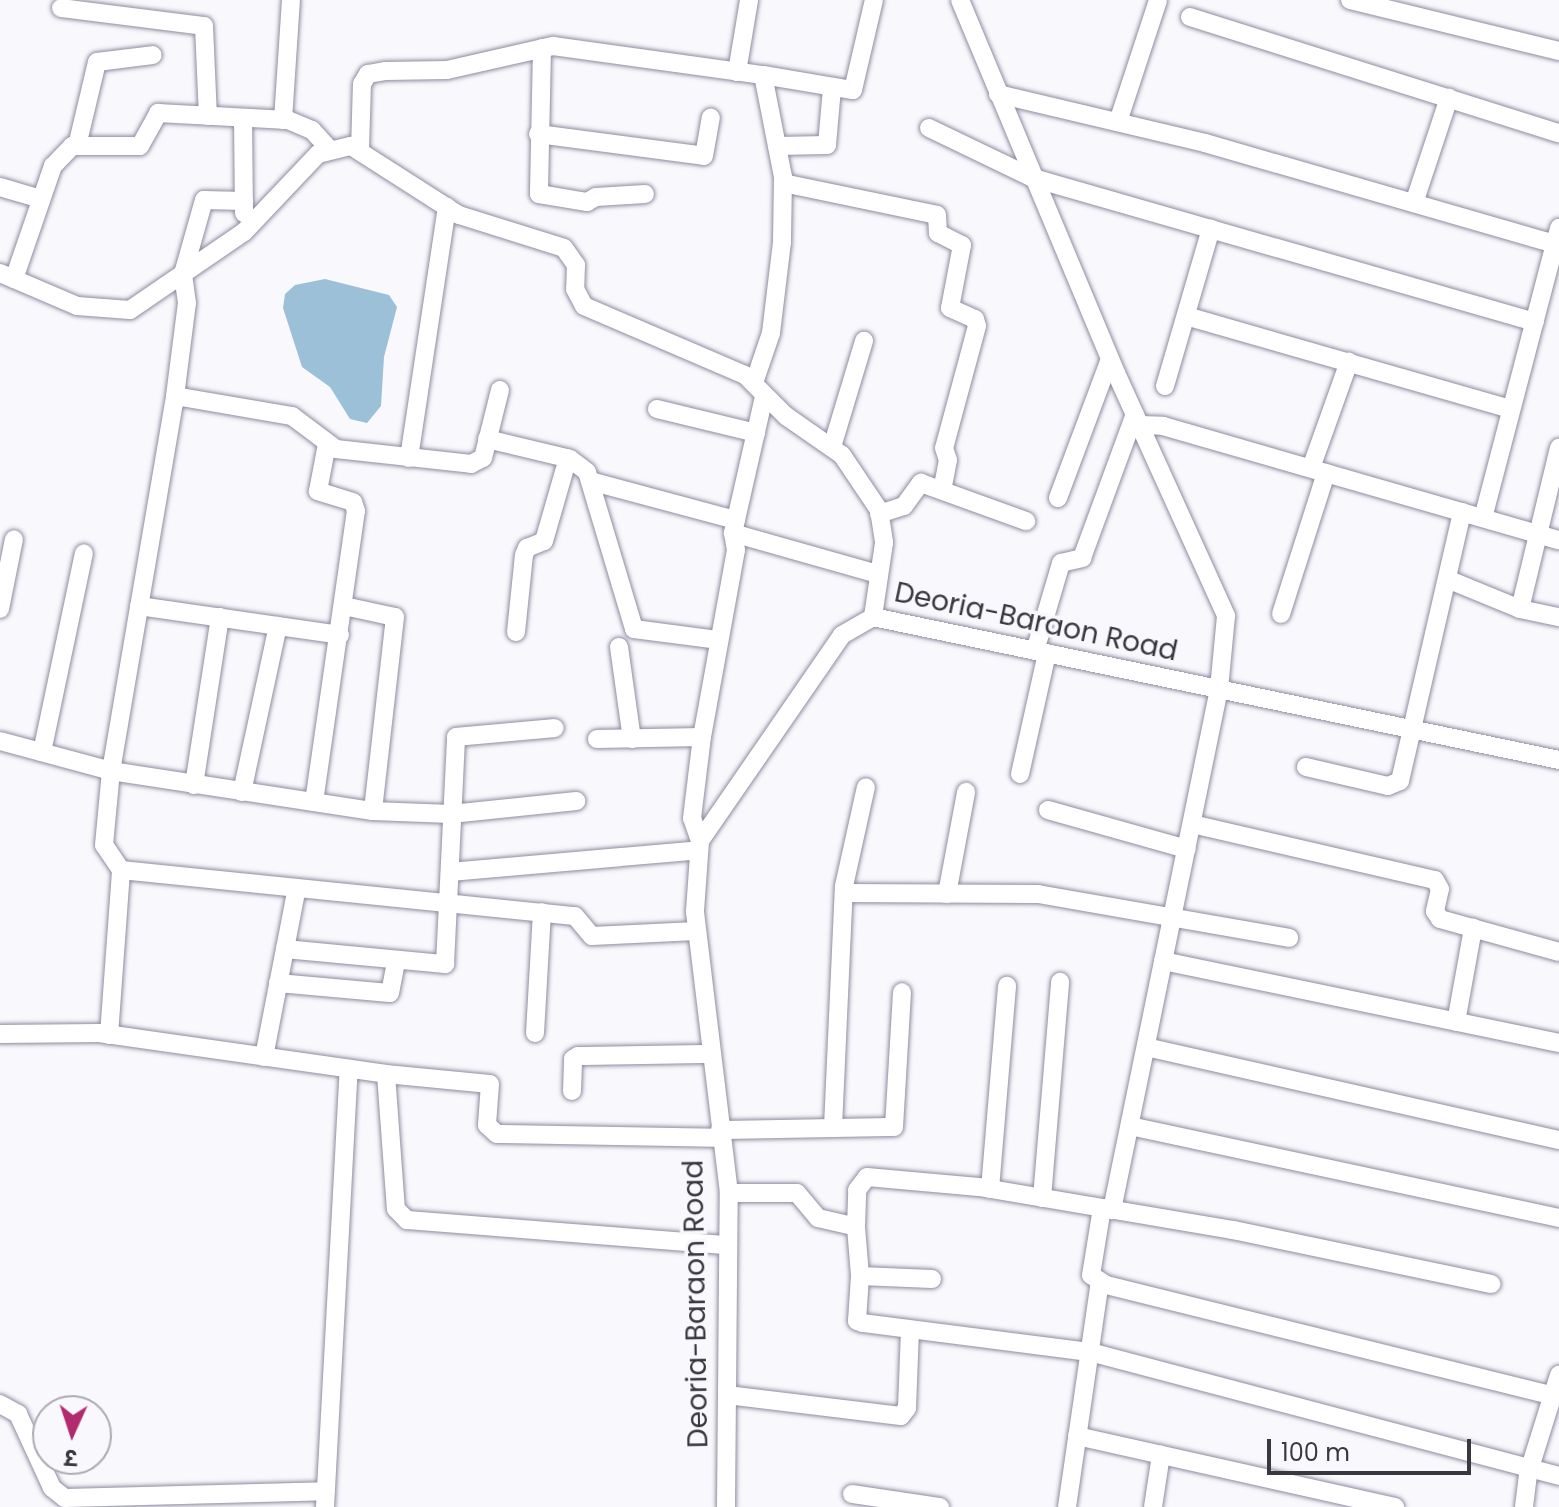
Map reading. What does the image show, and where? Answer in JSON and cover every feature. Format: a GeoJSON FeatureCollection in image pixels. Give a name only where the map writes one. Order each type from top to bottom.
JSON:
{"type":"FeatureCollection","features":[{"type":"Feature","properties":{"kind":"street"},"geometry":{"type":"LineString","coordinates":[[283,120],[291,0]]}},
{"type":"Feature","properties":{"kind":"street"},"geometry":{"type":"LineString","coordinates":[[737,72],[749,0]]}},
{"type":"Feature","properties":{"kind":"street"},"geometry":{"type":"LineString","coordinates":[[360,150],[359,96],[368,74],[404,68],[447,70],[542,48],[763,75],[832,88],[856,87],[874,0]]}},
{"type":"Feature","properties":{"kind":"street"},"geometry":{"type":"LineString","coordinates":[[960,0],[1110,359],[1226,616],[1219,689],[1187,849],[1130,1126],[1091,1275],[1100,1281],[1552,1395]]}},
{"type":"Feature","properties":{"kind":"street"},"geometry":{"type":"LineString","coordinates":[[1118,122],[1158,0]]}},
{"type":"Feature","properties":{"kind":"street"},"geometry":{"type":"LineString","coordinates":[[1350,0],[1559,51]]}},
{"type":"Feature","properties":{"kind":"street"},"geometry":{"type":"LineString","coordinates":[[61,8],[132,9],[204,26],[208,116]]}},
{"type":"Feature","properties":{"kind":"street"},"geometry":{"type":"LineString","coordinates":[[1190,17],[1559,133]]}},
{"type":"Feature","properties":{"kind":"street"},"geometry":{"type":"LineString","coordinates":[[542,48],[535,189],[542,197],[587,202],[596,197],[645,194]]}},
{"type":"Feature","properties":{"kind":"street"},"geometry":{"type":"LineString","coordinates":[[77,146],[97,62],[153,55]]}},
{"type":"Feature","properties":{"kind":"street"},"geometry":{"type":"LineString","coordinates":[[450,872],[699,845],[692,818],[702,737],[736,550],[734,527],[756,433],[759,390],[771,333],[783,183],[763,75]]}},
{"type":"Feature","properties":{"kind":"street"},"geometry":{"type":"LineString","coordinates":[[777,146],[827,145],[832,88]]}},
{"type":"Feature","properties":{"kind":"street"},"geometry":{"type":"LineString","coordinates":[[998,94],[1118,122],[1557,244],[1483,518]]}},
{"type":"Feature","properties":{"kind":"street"},"geometry":{"type":"LineString","coordinates":[[1414,203],[1449,98]]}},
{"type":"Feature","properties":{"kind":"street"},"geometry":{"type":"LineString","coordinates":[[330,150],[312,130],[283,120],[158,113],[140,146],[77,146],[59,154],[4,275],[77,306],[113,311],[148,302],[244,232],[308,164],[344,145],[360,150],[447,207],[564,248],[576,265],[575,289],[584,306],[669,339],[759,390],[842,455],[879,514],[884,543],[873,617]]}},
{"type":"Feature","properties":{"kind":"street"},"geometry":{"type":"LineString","coordinates":[[243,118],[244,232]]}},
{"type":"Feature","properties":{"kind":"street"},"geometry":{"type":"LineString","coordinates":[[538,134],[704,156],[711,118]]}},
{"type":"Feature","properties":{"kind":"street"},"geometry":{"type":"LineString","coordinates":[[929,128],[1033,178],[1535,322]]}},
{"type":"Feature","properties":{"kind":"street"},"geometry":{"type":"LineString","coordinates":[[783,183],[937,215],[938,233],[962,245],[949,303],[977,326],[944,448],[948,465],[942,490]]}},
{"type":"Feature","properties":{"kind":"street"},"geometry":{"type":"LineString","coordinates":[[0,187],[41,199]]}},
{"type":"Feature","properties":{"kind":"street"},"geometry":{"type":"LineString","coordinates":[[109,1035],[121,870],[104,845],[111,771],[175,396],[187,303],[183,274],[204,200],[244,201]]}},
{"type":"Feature","properties":{"kind":"street"},"geometry":{"type":"LineString","coordinates":[[409,458],[447,207]]}},
{"type":"Feature","properties":{"kind":"street"},"geometry":{"type":"LineString","coordinates":[[1165,386],[1211,229]]}},
{"type":"Feature","properties":{"kind":"street"},"geometry":{"type":"LineString","coordinates":[[1186,316],[1511,409]]}},
{"type":"Feature","properties":{"kind":"street"},"geometry":{"type":"LineString","coordinates":[[832,447],[864,341]]}},
{"type":"Feature","properties":{"kind":"street"},"geometry":{"type":"LineString","coordinates":[[1058,498],[1110,359]]}},
{"type":"Feature","properties":{"kind":"street"},"geometry":{"type":"LineString","coordinates":[[1281,614],[1349,362]]}},
{"type":"Feature","properties":{"kind":"street"},"geometry":{"type":"LineString","coordinates":[[175,396],[292,416],[327,444],[409,458],[471,464],[483,458],[500,390]]}},
{"type":"Feature","properties":{"kind":"street"},"geometry":{"type":"LineString","coordinates":[[657,409],[756,433]]}},
{"type":"Feature","properties":{"kind":"street"},"geometry":{"type":"LineString","coordinates":[[1137,419],[1559,540]]}},
{"type":"Feature","properties":{"kind":"street"},"geometry":{"type":"LineString","coordinates":[[1020,774],[1041,652],[1061,563],[1082,558],[1137,419]]}},
{"type":"Feature","properties":{"kind":"street"},"geometry":{"type":"LineString","coordinates":[[487,439],[579,463],[590,481],[634,629],[719,640]]}},
{"type":"Feature","properties":{"kind":"street"},"geometry":{"type":"LineString","coordinates":[[314,802],[340,635],[355,506],[318,491],[327,444]]}},
{"type":"Feature","properties":{"kind":"street"},"geometry":{"type":"LineString","coordinates":[[1520,609],[1559,448]]}},
{"type":"Feature","properties":{"kind":"street"},"geometry":{"type":"LineString","coordinates":[[516,632],[524,555],[527,548],[544,541],[568,458]]}},
{"type":"Feature","properties":{"kind":"street"},"geometry":{"type":"LineString","coordinates":[[590,481],[878,574]]}},
{"type":"Feature","properties":{"kind":"street"},"geometry":{"type":"LineString","coordinates":[[879,514],[904,506],[921,483],[1026,521]]}},
{"type":"Feature","properties":{"kind":"street"},"geometry":{"type":"LineString","coordinates":[[1306,767],[1394,786],[1400,781],[1462,512]]}},
{"type":"Feature","properties":{"kind":"street"},"geometry":{"type":"LineString","coordinates":[[0,609],[14,539]]}},
{"type":"Feature","properties":{"kind":"street"},"geometry":{"type":"LineString","coordinates":[[42,752],[84,553]]}},
{"type":"Feature","properties":{"kind":"street"},"geometry":{"type":"LineString","coordinates":[[1447,579],[1520,609],[1559,617]]}},
{"type":"Feature","properties":{"kind":"street"},"geometry":{"type":"LineString","coordinates":[[139,606],[340,635]]}},
{"type":"Feature","properties":{"kind":"street"},"geometry":{"type":"LineString","coordinates":[[344,606],[395,617],[373,811]]}},
{"type":"Feature","properties":{"kind":"street"},"geometry":{"type":"LineString","coordinates":[[194,785],[220,617]]}},
{"type":"Feature","properties":{"kind":"street","name":"Deoria-Baraon Road"},"geometry":{"type":"LineString","coordinates":[[726,1507],[729,1193],[709,1054],[696,931],[699,845],[713,814],[784,723],[824,656],[842,635],[873,617],[1559,760]]}},
{"type":"Feature","properties":{"kind":"street"},"geometry":{"type":"LineString","coordinates":[[242,792],[278,626]]}},
{"type":"Feature","properties":{"kind":"street"},"geometry":{"type":"LineString","coordinates":[[619,647],[632,739]]}},
{"type":"Feature","properties":{"kind":"street"},"geometry":{"type":"LineString","coordinates":[[285,949],[445,964],[456,737],[555,728]]}},
{"type":"Feature","properties":{"kind":"street"},"geometry":{"type":"LineString","coordinates":[[597,739],[702,737]]}},
{"type":"Feature","properties":{"kind":"street"},"geometry":{"type":"LineString","coordinates":[[0,741],[111,771],[373,811],[451,814],[576,801]]}},
{"type":"Feature","properties":{"kind":"street"},"geometry":{"type":"LineString","coordinates":[[833,1127],[844,893],[866,787]]}},
{"type":"Feature","properties":{"kind":"street"},"geometry":{"type":"LineString","coordinates":[[947,894],[966,792]]}},
{"type":"Feature","properties":{"kind":"street"},"geometry":{"type":"LineString","coordinates":[[1048,810],[1187,849]]}},
{"type":"Feature","properties":{"kind":"street"},"geometry":{"type":"LineString","coordinates":[[1192,824],[1435,880],[1440,889],[1436,916],[1559,952]]}},
{"type":"Feature","properties":{"kind":"street"},"geometry":{"type":"LineString","coordinates":[[121,870],[575,916],[592,936],[696,931]]}},
{"type":"Feature","properties":{"kind":"street"},"geometry":{"type":"LineString","coordinates":[[264,1057],[297,888]]}},
{"type":"Feature","properties":{"kind":"street"},"geometry":{"type":"LineString","coordinates":[[844,893],[1038,894],[1173,915],[1289,938]]}},
{"type":"Feature","properties":{"kind":"street"},"geometry":{"type":"LineString","coordinates":[[535,1033],[542,912]]}},
{"type":"Feature","properties":{"kind":"street"},"geometry":{"type":"LineString","coordinates":[[1456,1022],[1473,928]]}},
{"type":"Feature","properties":{"kind":"street"},"geometry":{"type":"LineString","coordinates":[[278,983],[390,993],[396,961]]}},
{"type":"Feature","properties":{"kind":"street"},"geometry":{"type":"LineString","coordinates":[[1163,961],[1559,1043]]}},
{"type":"Feature","properties":{"kind":"street"},"geometry":{"type":"LineString","coordinates":[[1042,1198],[1060,982]]}},
{"type":"Feature","properties":{"kind":"street"},"geometry":{"type":"LineString","coordinates":[[990,1189],[1007,986]]}},
{"type":"Feature","properties":{"kind":"street"},"geometry":{"type":"LineString","coordinates":[[0,1034],[109,1035],[386,1074],[490,1084],[487,1125],[497,1134],[720,1134],[833,1127],[885,1129],[897,1122],[902,992]]}},
{"type":"Feature","properties":{"kind":"street"},"geometry":{"type":"LineString","coordinates":[[1146,1047],[1559,1140]]}},
{"type":"Feature","properties":{"kind":"street"},"geometry":{"type":"LineString","coordinates":[[572,1091],[573,1059],[578,1056],[709,1054]]}},
{"type":"Feature","properties":{"kind":"street"},"geometry":{"type":"LineString","coordinates":[[0,1404],[18,1414],[55,1494],[93,1502],[325,1499],[349,1069]]}},
{"type":"Feature","properties":{"kind":"street"},"geometry":{"type":"LineString","coordinates":[[386,1074],[396,1209],[407,1220],[728,1245]]}},
{"type":"Feature","properties":{"kind":"street"},"geometry":{"type":"LineString","coordinates":[[1130,1126],[1559,1218]]}},
{"type":"Feature","properties":{"kind":"street"},"geometry":{"type":"LineString","coordinates":[[1491,1284],[990,1189],[867,1177],[857,1190],[860,1276],[857,1321],[1090,1352],[1559,1476]]}},
{"type":"Feature","properties":{"kind":"street"},"geometry":{"type":"LineString","coordinates":[[729,1193],[797,1193],[818,1218],[856,1227]]}},
{"type":"Feature","properties":{"kind":"street"},"geometry":{"type":"LineString","coordinates":[[860,1276],[932,1279]]}},
{"type":"Feature","properties":{"kind":"street"},"geometry":{"type":"LineString","coordinates":[[1067,1507],[1100,1281]]}},
{"type":"Feature","properties":{"kind":"street"},"geometry":{"type":"LineString","coordinates":[[727,1395],[901,1416],[907,1408],[910,1330]]}},
{"type":"Feature","properties":{"kind":"street"},"geometry":{"type":"LineString","coordinates":[[1524,1507],[1530,1468],[1559,1375]]}},
{"type":"Feature","properties":{"kind":"street"},"geometry":{"type":"LineString","coordinates":[[1077,1436],[1395,1507]]}},
{"type":"Feature","properties":{"kind":"street"},"geometry":{"type":"LineString","coordinates":[[1153,1507],[1161,1455]]}},
{"type":"Feature","properties":{"kind":"street"},"geometry":{"type":"LineString","coordinates":[[852,1494],[940,1507]]}},
{"type":"Feature","properties":{"kind":"water"},"geometry":{"type":"Polygon","coordinates":[[[325,279],[389,295],[397,307],[384,357],[381,406],[367,423],[350,419],[330,387],[302,367],[283,308],[285,294],[295,285],[325,279]]]}}]}
